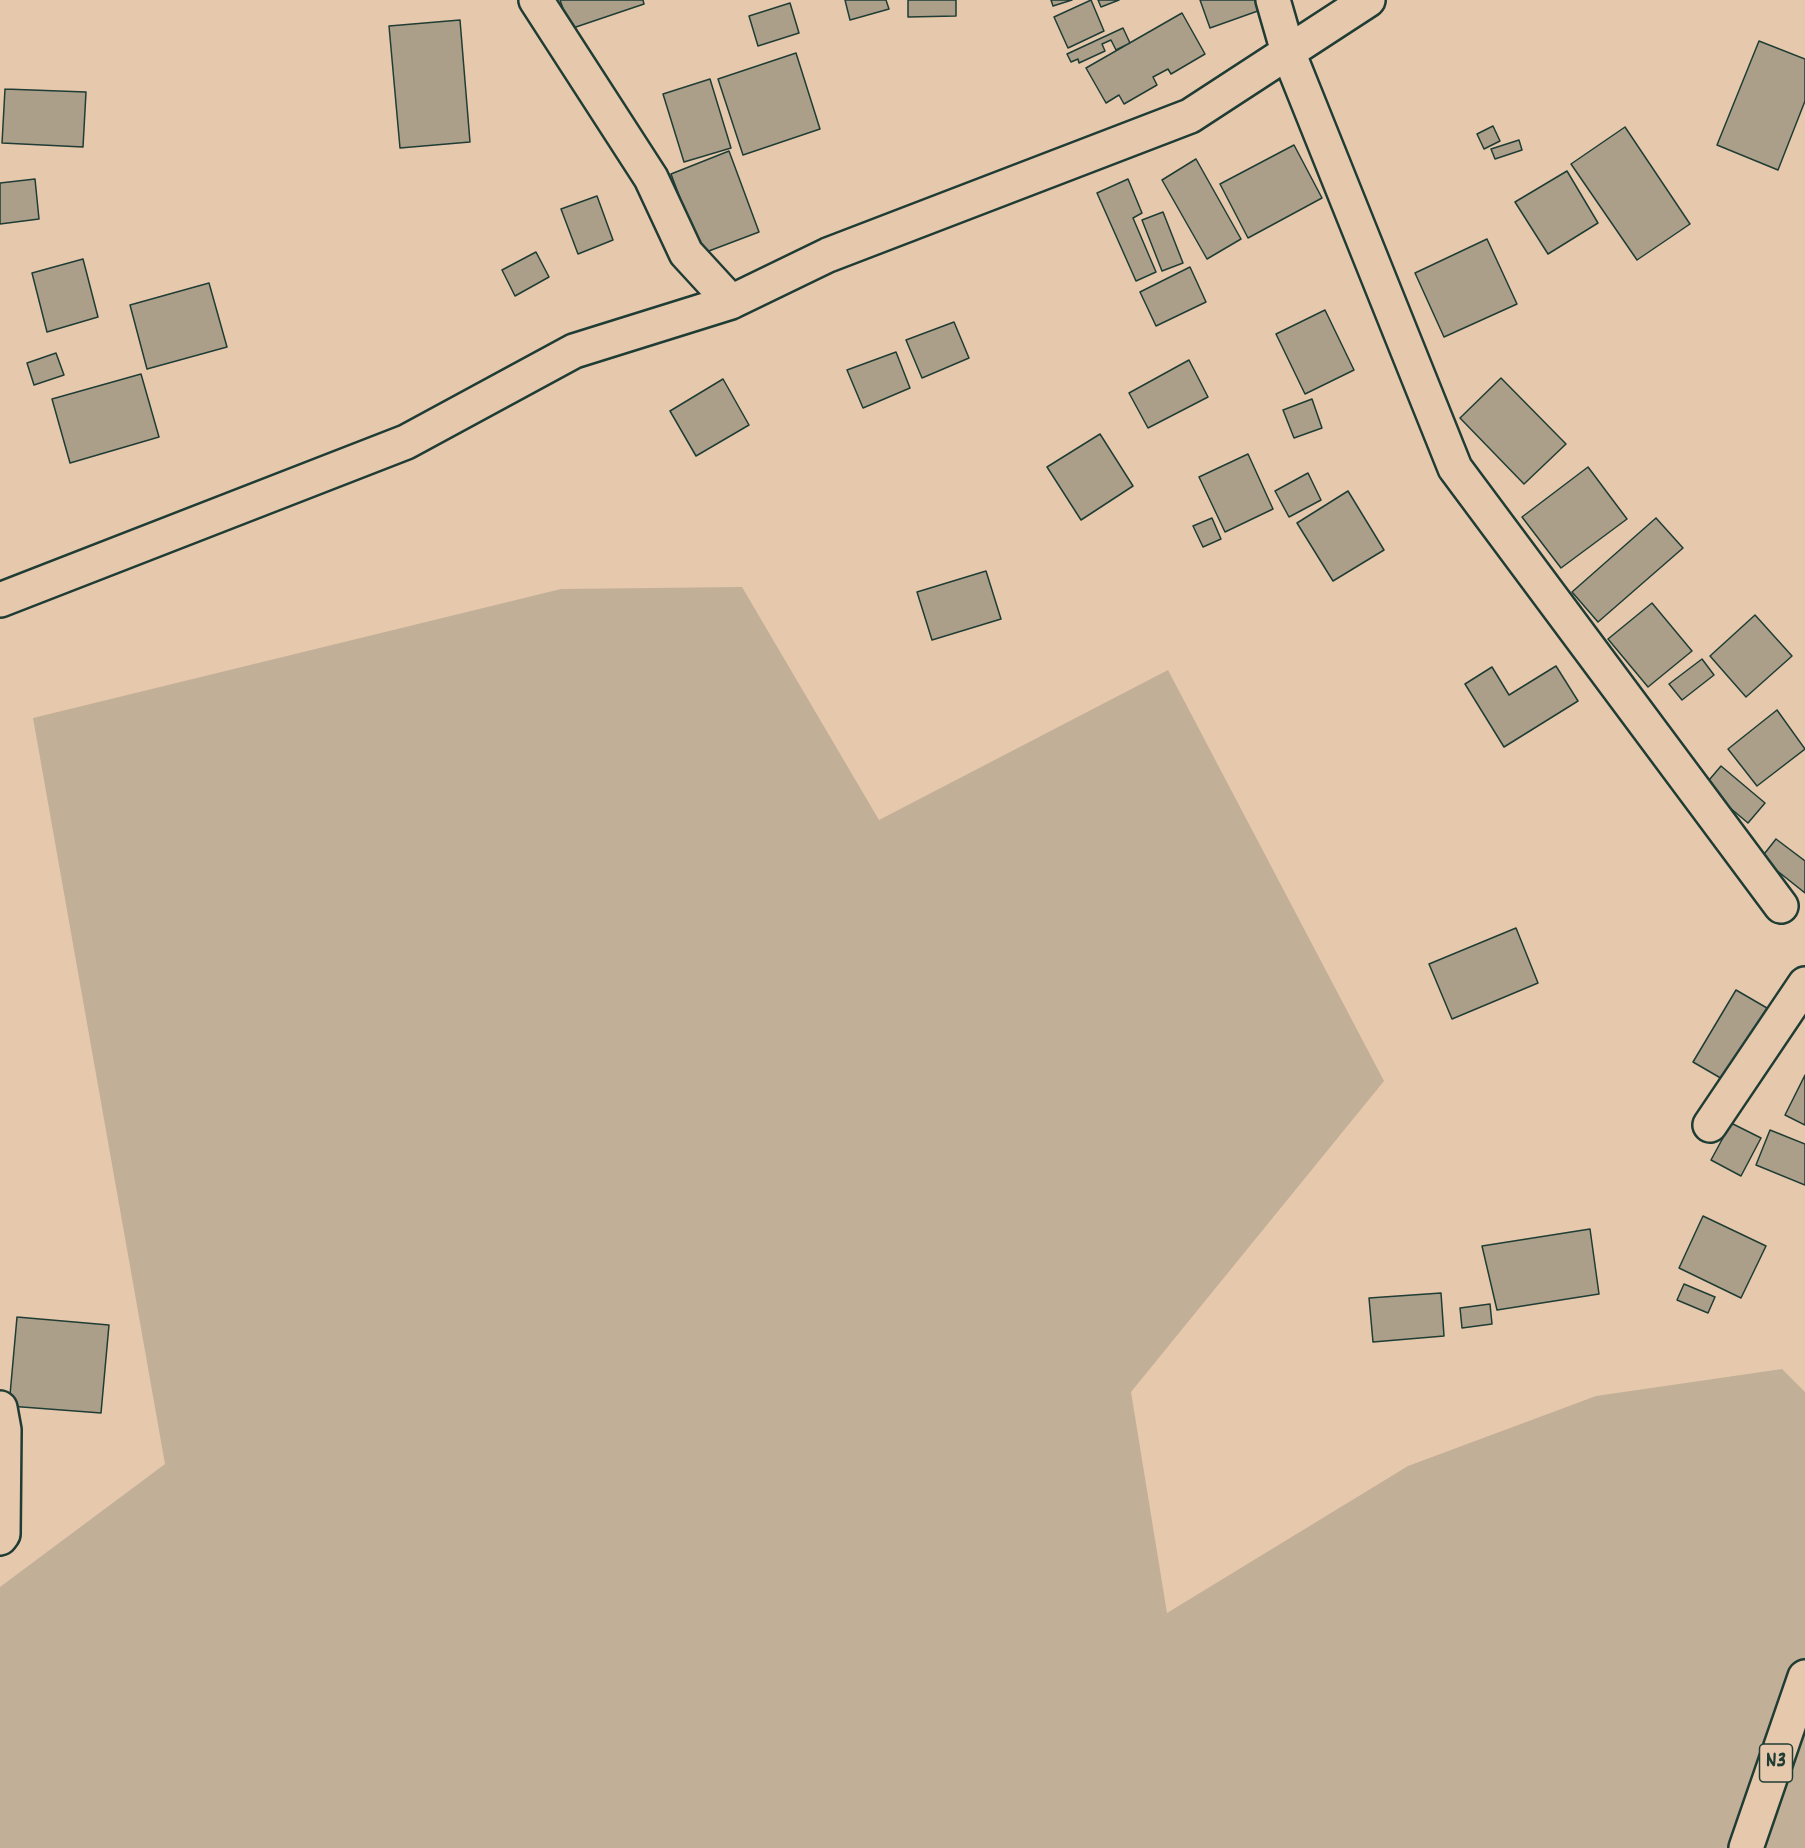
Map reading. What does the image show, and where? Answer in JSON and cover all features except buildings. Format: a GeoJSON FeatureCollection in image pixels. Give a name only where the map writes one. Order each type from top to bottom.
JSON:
{"type":"FeatureCollection","features":[{"type":"Feature","properties":{"kind":"main road"},"geometry":{"type":"LineString","coordinates":[[536,0],[651,178],[687,253],[731,302]]}},
{"type":"Feature","properties":{"kind":"main road"},"geometry":{"type":"LineString","coordinates":[[1273,0],[1288,52],[1455,468],[1781,906]]}},
{"type":"Feature","properties":{"kind":"main road"},"geometry":{"type":"LineString","coordinates":[[0,600],[406,442],[574,351],[731,302],[828,255],[1190,116],[1368,0]]}},
{"type":"Feature","properties":{"kind":"main road"},"geometry":{"type":"LineString","coordinates":[[1710,1125],[1805,984]]}},
{"type":"Feature","properties":{"kind":"main road"},"geometry":{"type":"LineString","coordinates":[[0,1408],[4,1430],[3,1534],[0,1539]]}},
{"type":"Feature","properties":{"kind":"main road","name":"N3"},"geometry":{"type":"LineString","coordinates":[[1746,1848],[1805,1677]]}},
{"type":"Feature","properties":{"kind":"shaded area"},"geometry":{"type":"Polygon","coordinates":[[[742,587],[879,820],[1168,670],[1384,1081],[1131,1392],[1167,1613],[1408,1466],[1596,1396],[1782,1369],[1805,1392],[1805,1848],[0,1848],[0,1587],[165,1464],[33,718],[561,589],[742,587]]]}}]}
